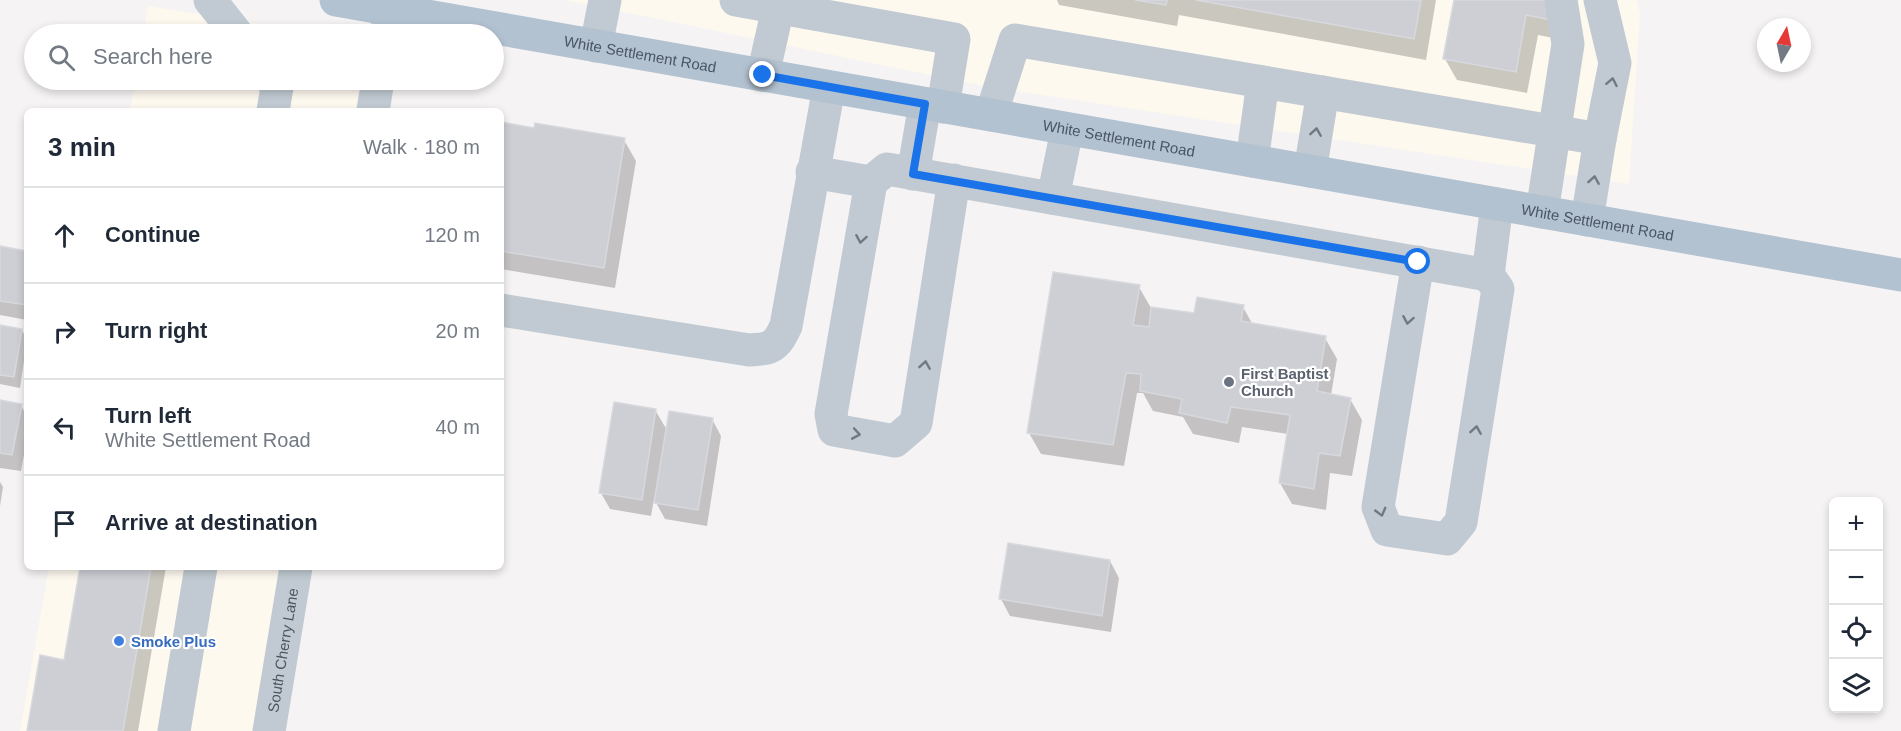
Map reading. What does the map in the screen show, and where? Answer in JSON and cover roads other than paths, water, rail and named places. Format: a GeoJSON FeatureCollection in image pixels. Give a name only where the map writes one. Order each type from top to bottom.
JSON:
{"type":"FeatureCollection","features":[{"type":"Feature","properties":{"kind":"main road","name":"White Settlement Road"},"geometry":{"type":"LineString","coordinates":[[336,0],[389,15],[449,24]]}},
{"type":"Feature","properties":{"kind":"main road","name":"White Settlement Road"},"geometry":{"type":"LineString","coordinates":[[504,32],[763,75],[1901,275]]}},
{"type":"Feature","properties":{"kind":"street"},"geometry":{"type":"LineString","coordinates":[[210,0],[229,24]]}},
{"type":"Feature","properties":{"kind":"street"},"geometry":{"type":"LineString","coordinates":[[596,46],[605,0]]}},
{"type":"Feature","properties":{"kind":"street"},"geometry":{"type":"LineString","coordinates":[[736,0],[954,39],[913,174]]}},
{"type":"Feature","properties":{"kind":"street"},"geometry":{"type":"LineString","coordinates":[[1542,212],[1568,44],[1562,0]]}},
{"type":"Feature","properties":{"kind":"street"},"geometry":{"type":"LineString","coordinates":[[1587,220],[1615,63],[1600,0]]}},
{"type":"Feature","properties":{"kind":"street"},"geometry":{"type":"LineString","coordinates":[[763,75],[778,8]]}},
{"type":"Feature","properties":{"kind":"street"},"geometry":{"type":"LineString","coordinates":[[991,115],[1016,40],[1600,139]]}},
{"type":"Feature","properties":{"kind":"street"},"geometry":{"type":"LineString","coordinates":[[1252,161],[1263,82]]}},
{"type":"Feature","properties":{"kind":"street"},"geometry":{"type":"LineString","coordinates":[[504,310],[749,350],[767,350],[778,342],[786,326],[829,87]]}},
{"type":"Feature","properties":{"kind":"street"},"geometry":{"type":"LineString","coordinates":[[274,108],[276,90]]}},
{"type":"Feature","properties":{"kind":"street"},"geometry":{"type":"LineString","coordinates":[[373,108],[376,90]]}},
{"type":"Feature","properties":{"kind":"street"},"geometry":{"type":"LineString","coordinates":[[1310,171],[1323,92]]}},
{"type":"Feature","properties":{"kind":"street"},"geometry":{"type":"LineString","coordinates":[[1053,198],[1067,130]]}},
{"type":"Feature","properties":{"kind":"street"},"geometry":{"type":"LineString","coordinates":[[954,180],[916,423],[895,441],[834,430],[831,414],[871,182],[887,169],[954,180],[1488,275]]}},
{"type":"Feature","properties":{"kind":"street"},"geometry":{"type":"LineString","coordinates":[[813,172],[871,182]]}},
{"type":"Feature","properties":{"kind":"street"},"geometry":{"type":"LineString","coordinates":[[1418,262],[1378,507],[1387,530],[1447,539],[1461,522],[1498,289],[1488,275],[1497,204]]}},
{"type":"Feature","properties":{"kind":"street"},"geometry":{"type":"LineString","coordinates":[[174,731],[201,570]]}},
{"type":"Feature","properties":{"kind":"street","name":"South Cherry Lane"},"geometry":{"type":"LineString","coordinates":[[269,731],[296,570]]}},
{"type":"Feature","properties":{"kind":"place","name":"First Baptist Church"},"geometry":{"type":"Point","coordinates":[1229,382]}},
{"type":"Feature","properties":{"kind":"place","name":"Smoke Plus"},"geometry":{"type":"Point","coordinates":[119,641]}}]}
